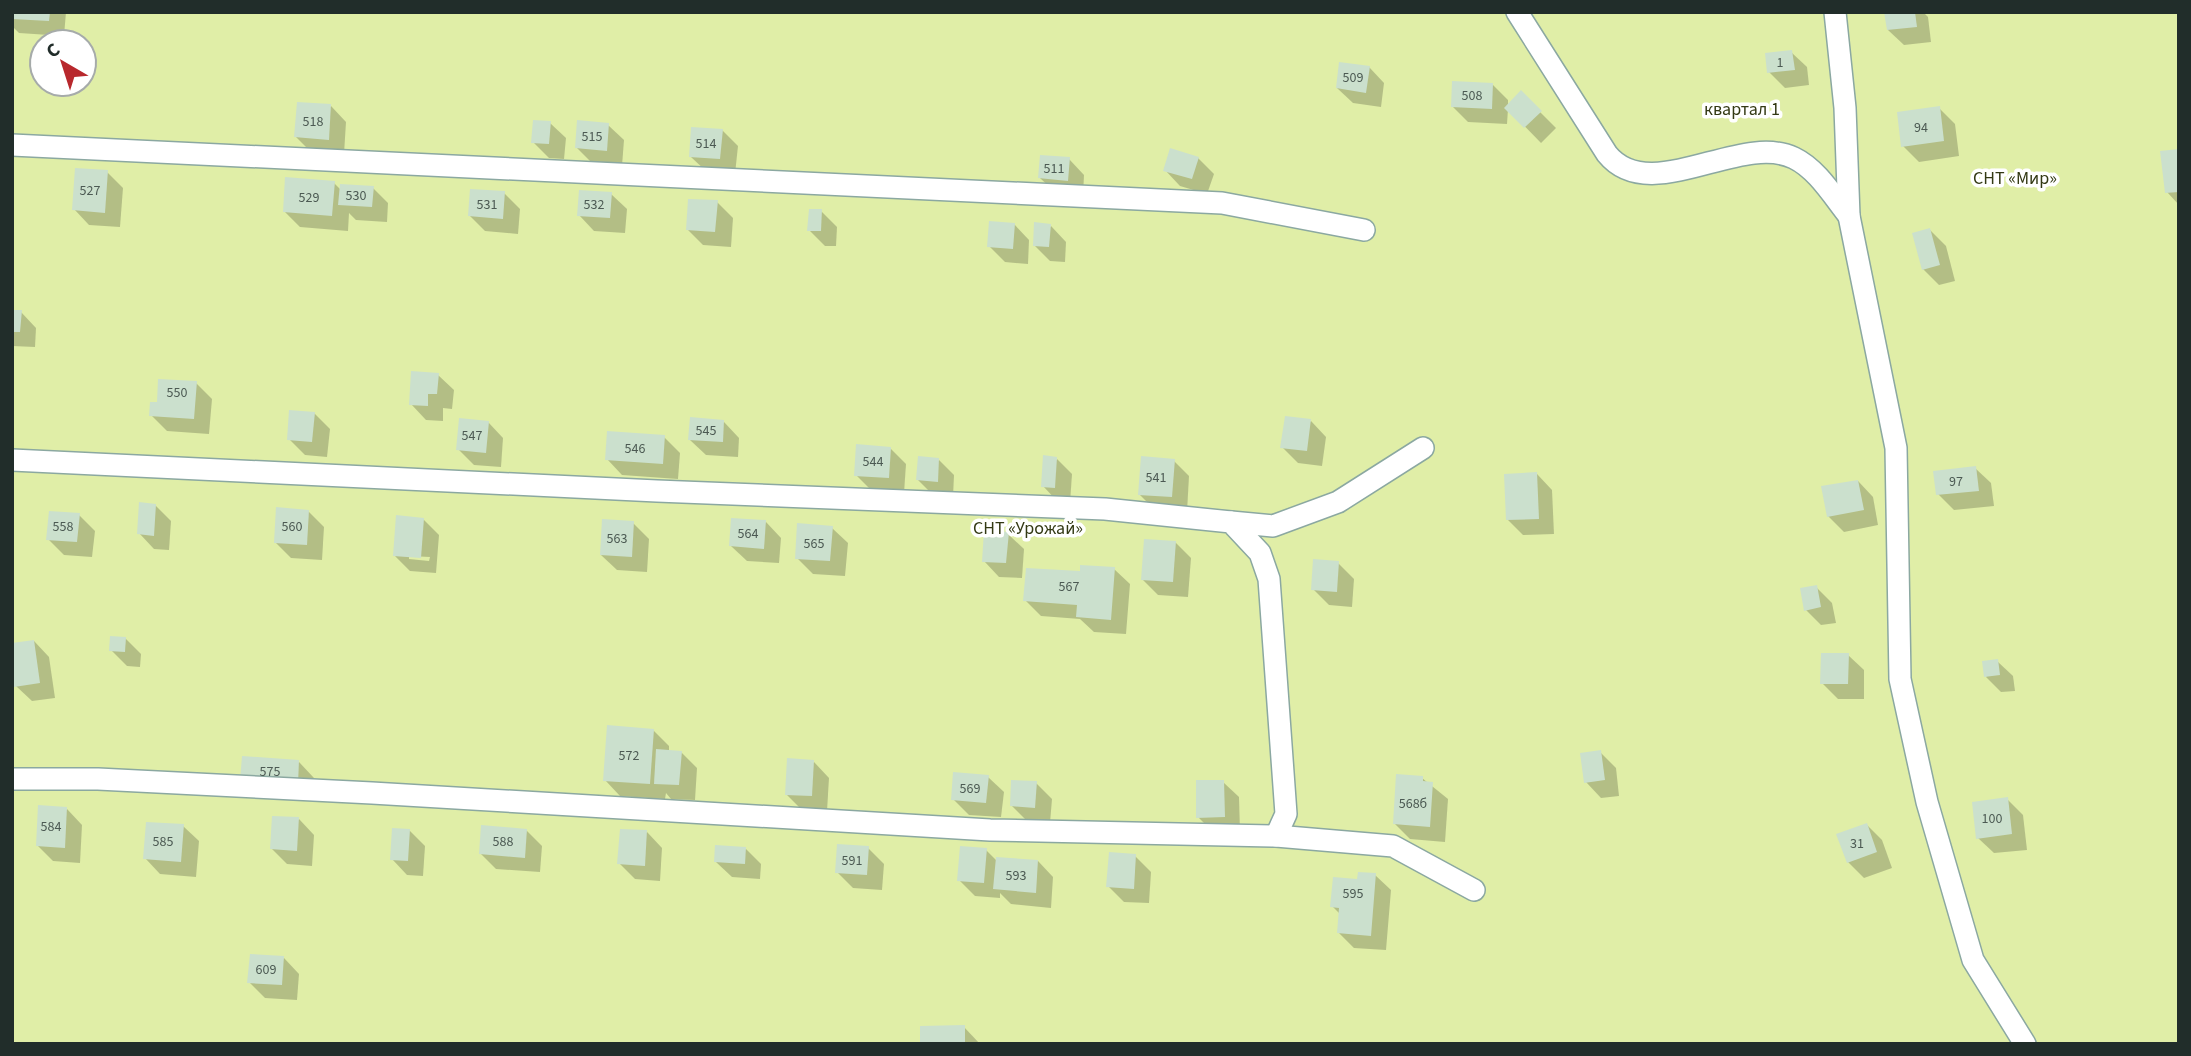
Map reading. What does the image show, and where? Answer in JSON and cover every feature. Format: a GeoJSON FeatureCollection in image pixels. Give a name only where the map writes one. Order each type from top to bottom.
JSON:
{"type":"FeatureCollection","features":[{"type":"Feature","properties":{"kind":"lane"},"geometry":{"type":"LineString","coordinates":[[1517,12],[1607,154],[1626,170],[1637,174],[1688,168],[1765,150],[1792,157],[1810,167],[1849,216]]}},
{"type":"Feature","properties":{"kind":"lane"},"geometry":{"type":"LineString","coordinates":[[1835,12],[1845,108],[1849,216],[1896,449],[1900,679],[1927,802],[1973,960],[2025,1044]]}},
{"type":"Feature","properties":{"kind":"lane"},"geometry":{"type":"LineString","coordinates":[[12,145],[1222,203],[1364,230]]}},
{"type":"Feature","properties":{"kind":"lane"},"geometry":{"type":"LineString","coordinates":[[12,460],[670,492],[1105,509],[1273,526],[1338,502],[1423,448]]}},
{"type":"Feature","properties":{"kind":"lane"},"geometry":{"type":"LineString","coordinates":[[1231,522],[1260,553],[1269,579],[1286,814],[1276,836]]}},
{"type":"Feature","properties":{"kind":"lane"},"geometry":{"type":"LineString","coordinates":[[12,779],[98,779],[372,793],[990,830],[1276,836],[1392,846],[1474,890]]}},
{"type":"Feature","properties":{"kind":"green space","name":"СНТ «Урожай»"},"geometry":{"type":"Polygon","coordinates":[[[12,12],[2179,12],[2179,1044],[12,1044],[12,12]]]}},
{"type":"Feature","properties":{"kind":"building"},"geometry":{"type":"Polygon","coordinates":[[[12,12],[50,12],[49,21],[12,19],[12,12]]]}},
{"type":"Feature","properties":{"kind":"building"},"geometry":{"type":"Polygon","coordinates":[[[1884,12],[1915,12],[1917,27],[1887,30],[1884,12]]]}},
{"type":"Feature","properties":{"kind":"building"},"geometry":{"type":"Polygon","coordinates":[[[1792,50],[1795,70],[1767,73],[1765,53],[1792,50]]]}},
{"type":"Feature","properties":{"kind":"building"},"geometry":{"type":"Polygon","coordinates":[[[1339,62],[1370,66],[1366,93],[1336,88],[1339,62]]]}},
{"type":"Feature","properties":{"kind":"building"},"geometry":{"type":"Polygon","coordinates":[[[1452,81],[1493,83],[1492,109],[1451,107],[1452,81]]]}},
{"type":"Feature","properties":{"kind":"building"},"geometry":{"type":"Polygon","coordinates":[[[1521,90],[1542,111],[1524,128],[1504,108],[1521,90]]]}},
{"type":"Feature","properties":{"kind":"building"},"geometry":{"type":"Polygon","coordinates":[[[297,102],[331,104],[329,140],[294,137],[297,102]]]}},
{"type":"Feature","properties":{"kind":"building"},"geometry":{"type":"Polygon","coordinates":[[[1940,106],[1944,141],[1901,147],[1897,112],[1940,106]]]}},
{"type":"Feature","properties":{"kind":"building"},"geometry":{"type":"Polygon","coordinates":[[[533,120],[551,121],[549,144],[531,143],[533,120]]]}},
{"type":"Feature","properties":{"kind":"building"},"geometry":{"type":"Polygon","coordinates":[[[577,120],[609,123],[607,151],[575,148],[577,120]]]}},
{"type":"Feature","properties":{"kind":"building"},"geometry":{"type":"Polygon","coordinates":[[[691,127],[723,129],[720,159],[689,157],[691,127]]]}},
{"type":"Feature","properties":{"kind":"building"},"geometry":{"type":"Polygon","coordinates":[[[1170,148],[1199,157],[1192,179],[1163,171],[1170,148]]]}},
{"type":"Feature","properties":{"kind":"building"},"geometry":{"type":"Polygon","coordinates":[[[2179,149],[2179,192],[2165,193],[2160,151],[2179,149]]]}},
{"type":"Feature","properties":{"kind":"building"},"geometry":{"type":"Polygon","coordinates":[[[1040,155],[1070,157],[1068,181],[1038,178],[1040,155]]]}},
{"type":"Feature","properties":{"kind":"building"},"geometry":{"type":"Polygon","coordinates":[[[75,168],[108,170],[105,213],[72,210],[75,168]]]}},
{"type":"Feature","properties":{"kind":"building"},"geometry":{"type":"Polygon","coordinates":[[[285,177],[335,181],[332,216],[283,212],[285,177]]]}},
{"type":"Feature","properties":{"kind":"building"},"geometry":{"type":"Polygon","coordinates":[[[340,184],[374,186],[372,207],[338,205],[340,184]]]}},
{"type":"Feature","properties":{"kind":"building"},"geometry":{"type":"Polygon","coordinates":[[[470,189],[505,191],[503,219],[468,216],[470,189]]]}},
{"type":"Feature","properties":{"kind":"building"},"geometry":{"type":"Polygon","coordinates":[[[579,190],[612,192],[610,218],[577,216],[579,190]]]}},
{"type":"Feature","properties":{"kind":"building"},"geometry":{"type":"Polygon","coordinates":[[[688,199],[718,200],[715,232],[686,230],[688,199]]]}},
{"type":"Feature","properties":{"kind":"building"},"geometry":{"type":"Polygon","coordinates":[[[809,209],[822,209],[821,231],[807,231],[809,209]]]}},
{"type":"Feature","properties":{"kind":"building"},"geometry":{"type":"Polygon","coordinates":[[[989,221],[1015,223],[1013,249],[987,247],[989,221]]]}},
{"type":"Feature","properties":{"kind":"building"},"geometry":{"type":"Polygon","coordinates":[[[1034,222],[1051,224],[1049,247],[1033,246],[1034,222]]]}},
{"type":"Feature","properties":{"kind":"building"},"geometry":{"type":"Polygon","coordinates":[[[1930,228],[1940,265],[1922,270],[1912,233],[1930,228]]]}},
{"type":"Feature","properties":{"kind":"building"},"geometry":{"type":"Polygon","coordinates":[[[12,310],[22,310],[20,332],[12,332],[12,310]]]}},
{"type":"Feature","properties":{"kind":"building"},"geometry":{"type":"Polygon","coordinates":[[[411,371],[439,373],[437,394],[428,394],[428,406],[409,405],[411,371]]]}},
{"type":"Feature","properties":{"kind":"building"},"geometry":{"type":"Polygon","coordinates":[[[158,379],[197,381],[194,419],[149,416],[150,402],[157,402],[158,379]]]}},
{"type":"Feature","properties":{"kind":"building"},"geometry":{"type":"Polygon","coordinates":[[[289,410],[315,412],[312,442],[287,440],[289,410]]]}},
{"type":"Feature","properties":{"kind":"building"},"geometry":{"type":"Polygon","coordinates":[[[1285,416],[1311,419],[1307,451],[1280,448],[1285,416]]]}},
{"type":"Feature","properties":{"kind":"building"},"geometry":{"type":"Polygon","coordinates":[[[690,417],[724,420],[723,442],[688,440],[690,417]]]}},
{"type":"Feature","properties":{"kind":"building"},"geometry":{"type":"Polygon","coordinates":[[[459,418],[489,421],[486,453],[456,450],[459,418]]]}},
{"type":"Feature","properties":{"kind":"building"},"geometry":{"type":"Polygon","coordinates":[[[607,431],[665,435],[663,464],[605,460],[607,431]]]}},
{"type":"Feature","properties":{"kind":"building"},"geometry":{"type":"Polygon","coordinates":[[[856,444],[891,447],[889,478],[854,476],[856,444]]]}},
{"type":"Feature","properties":{"kind":"building"},"geometry":{"type":"Polygon","coordinates":[[[1043,455],[1057,457],[1055,488],[1041,487],[1043,455]]]}},
{"type":"Feature","properties":{"kind":"building"},"geometry":{"type":"Polygon","coordinates":[[[918,456],[939,458],[938,482],[916,480],[918,456]]]}},
{"type":"Feature","properties":{"kind":"building"},"geometry":{"type":"Polygon","coordinates":[[[1141,456],[1175,459],[1172,497],[1138,495],[1141,456]]]}},
{"type":"Feature","properties":{"kind":"building"},"geometry":{"type":"Polygon","coordinates":[[[1976,466],[1979,491],[1936,495],[1933,471],[1976,466]]]}},
{"type":"Feature","properties":{"kind":"building"},"geometry":{"type":"Polygon","coordinates":[[[1537,472],[1539,519],[1506,520],[1504,474],[1537,472]]]}},
{"type":"Feature","properties":{"kind":"building"},"geometry":{"type":"Polygon","coordinates":[[[1858,480],[1864,510],[1827,517],[1821,486],[1858,480]]]}},
{"type":"Feature","properties":{"kind":"building"},"geometry":{"type":"Polygon","coordinates":[[[139,502],[156,504],[154,536],[137,534],[139,502]]]}},
{"type":"Feature","properties":{"kind":"building"},"geometry":{"type":"Polygon","coordinates":[[[276,507],[309,510],[307,545],[274,543],[276,507]]]}},
{"type":"Feature","properties":{"kind":"building"},"geometry":{"type":"Polygon","coordinates":[[[49,511],[80,513],[77,542],[46,540],[49,511]]]}},
{"type":"Feature","properties":{"kind":"building"},"geometry":{"type":"Polygon","coordinates":[[[396,515],[424,518],[421,558],[393,556],[396,515]]]}},
{"type":"Feature","properties":{"kind":"building"},"geometry":{"type":"Polygon","coordinates":[[[731,518],[766,520],[764,549],[729,546],[731,518]]]}},
{"type":"Feature","properties":{"kind":"building"},"geometry":{"type":"Polygon","coordinates":[[[602,519],[634,521],[632,557],[600,555],[602,519]]]}},
{"type":"Feature","properties":{"kind":"building"},"geometry":{"type":"Polygon","coordinates":[[[797,523],[833,526],[830,561],[795,559],[797,523]]]}},
{"type":"Feature","properties":{"kind":"building"},"geometry":{"type":"Polygon","coordinates":[[[984,530],[1009,532],[1006,563],[982,562],[984,530]]]}},
{"type":"Feature","properties":{"kind":"building"},"geometry":{"type":"Polygon","coordinates":[[[1144,539],[1176,541],[1173,582],[1141,580],[1144,539]]]}},
{"type":"Feature","properties":{"kind":"building"},"geometry":{"type":"Polygon","coordinates":[[[1313,559],[1339,561],[1337,592],[1311,590],[1313,559]]]}},
{"type":"Feature","properties":{"kind":"building"},"geometry":{"type":"Polygon","coordinates":[[[1080,565],[1115,567],[1111,620],[1076,617],[1077,605],[1023,601],[1026,568],[1080,571],[1080,565]]]}},
{"type":"Feature","properties":{"kind":"building"},"geometry":{"type":"Polygon","coordinates":[[[1817,585],[1821,607],[1804,611],[1800,588],[1817,585]]]}},
{"type":"Feature","properties":{"kind":"building"},"geometry":{"type":"Polygon","coordinates":[[[110,636],[126,637],[125,652],[109,651],[110,636]]]}},
{"type":"Feature","properties":{"kind":"building"},"geometry":{"type":"Polygon","coordinates":[[[34,640],[40,683],[14,687],[12,643],[34,640]]]}},
{"type":"Feature","properties":{"kind":"building"},"geometry":{"type":"Polygon","coordinates":[[[1821,653],[1849,653],[1848,684],[1820,684],[1821,653]]]}},
{"type":"Feature","properties":{"kind":"building"},"geometry":{"type":"Polygon","coordinates":[[[1998,659],[2000,675],[1984,677],[1982,661],[1998,659]]]}},
{"type":"Feature","properties":{"kind":"building"},"geometry":{"type":"Polygon","coordinates":[[[607,725],[654,729],[650,784],[603,781],[607,725]]]}},
{"type":"Feature","properties":{"kind":"building"},"geometry":{"type":"Polygon","coordinates":[[[656,749],[682,751],[679,785],[654,784],[656,749]]]}},
{"type":"Feature","properties":{"kind":"building"},"geometry":{"type":"Polygon","coordinates":[[[1601,750],[1605,780],[1584,783],[1580,753],[1601,750]]]}},
{"type":"Feature","properties":{"kind":"building"},"geometry":{"type":"Polygon","coordinates":[[[242,756],[299,760],[298,785],[240,781],[242,756]]]}},
{"type":"Feature","properties":{"kind":"building"},"geometry":{"type":"Polygon","coordinates":[[[787,758],[814,760],[812,796],[785,795],[787,758]]]}},
{"type":"Feature","properties":{"kind":"building"},"geometry":{"type":"Polygon","coordinates":[[[953,772],[989,775],[986,803],[951,800],[953,772]]]}},
{"type":"Feature","properties":{"kind":"building"},"geometry":{"type":"Polygon","coordinates":[[[1396,774],[1423,776],[1423,781],[1433,782],[1430,827],[1393,824],[1396,774]]]}},
{"type":"Feature","properties":{"kind":"building"},"geometry":{"type":"Polygon","coordinates":[[[1011,780],[1037,781],[1035,808],[1010,806],[1011,780]]]}},
{"type":"Feature","properties":{"kind":"building"},"geometry":{"type":"Polygon","coordinates":[[[1196,780],[1224,780],[1225,817],[1196,818],[1196,780]]]}},
{"type":"Feature","properties":{"kind":"building"},"geometry":{"type":"Polygon","coordinates":[[[2008,797],[2012,834],[1976,839],[1972,802],[2008,797]]]}},
{"type":"Feature","properties":{"kind":"building"},"geometry":{"type":"Polygon","coordinates":[[[38,805],[67,807],[65,848],[36,846],[38,805]]]}},
{"type":"Feature","properties":{"kind":"building"},"geometry":{"type":"Polygon","coordinates":[[[272,816],[299,817],[297,851],[270,849],[272,816]]]}},
{"type":"Feature","properties":{"kind":"building"},"geometry":{"type":"Polygon","coordinates":[[[146,822],[184,824],[181,862],[143,859],[146,822]]]}},
{"type":"Feature","properties":{"kind":"building"},"geometry":{"type":"Polygon","coordinates":[[[1867,823],[1877,852],[1847,863],[1836,834],[1867,823]]]}},
{"type":"Feature","properties":{"kind":"building"},"geometry":{"type":"Polygon","coordinates":[[[481,825],[527,829],[525,858],[479,854],[481,825]]]}},
{"type":"Feature","properties":{"kind":"building"},"geometry":{"type":"Polygon","coordinates":[[[392,828],[410,829],[408,861],[390,860],[392,828]]]}},
{"type":"Feature","properties":{"kind":"building"},"geometry":{"type":"Polygon","coordinates":[[[620,829],[647,830],[645,866],[617,864],[620,829]]]}},
{"type":"Feature","properties":{"kind":"building"},"geometry":{"type":"Polygon","coordinates":[[[837,844],[869,846],[867,875],[835,873],[837,844]]]}},
{"type":"Feature","properties":{"kind":"building"},"geometry":{"type":"Polygon","coordinates":[[[715,845],[746,847],[745,864],[714,862],[715,845]]]}},
{"type":"Feature","properties":{"kind":"building"},"geometry":{"type":"Polygon","coordinates":[[[960,846],[987,848],[984,883],[957,881],[960,846]]]}},
{"type":"Feature","properties":{"kind":"building"},"geometry":{"type":"Polygon","coordinates":[[[1109,852],[1136,854],[1134,889],[1106,887],[1109,852]]]}},
{"type":"Feature","properties":{"kind":"building"},"geometry":{"type":"Polygon","coordinates":[[[996,857],[1038,860],[1036,893],[993,889],[996,857]]]}},
{"type":"Feature","properties":{"kind":"building"},"geometry":{"type":"Polygon","coordinates":[[[1358,872],[1376,873],[1371,936],[1337,933],[1339,908],[1330,907],[1333,877],[1357,879],[1358,872]]]}},
{"type":"Feature","properties":{"kind":"building"},"geometry":{"type":"Polygon","coordinates":[[[250,954],[284,956],[282,985],[247,983],[250,954]]]}},
{"type":"Feature","properties":{"kind":"building"},"geometry":{"type":"Polygon","coordinates":[[[965,1025],[965,1044],[920,1044],[920,1026],[965,1025]]]}},
{"type":"Feature","properties":{"kind":"park label","name":"квартал 1"},"geometry":{"type":"Point","coordinates":[1742,109]}},
{"type":"Feature","properties":{"kind":"park label","name":"СНТ «Мир»"},"geometry":{"type":"Point","coordinates":[2015,178]}}]}
